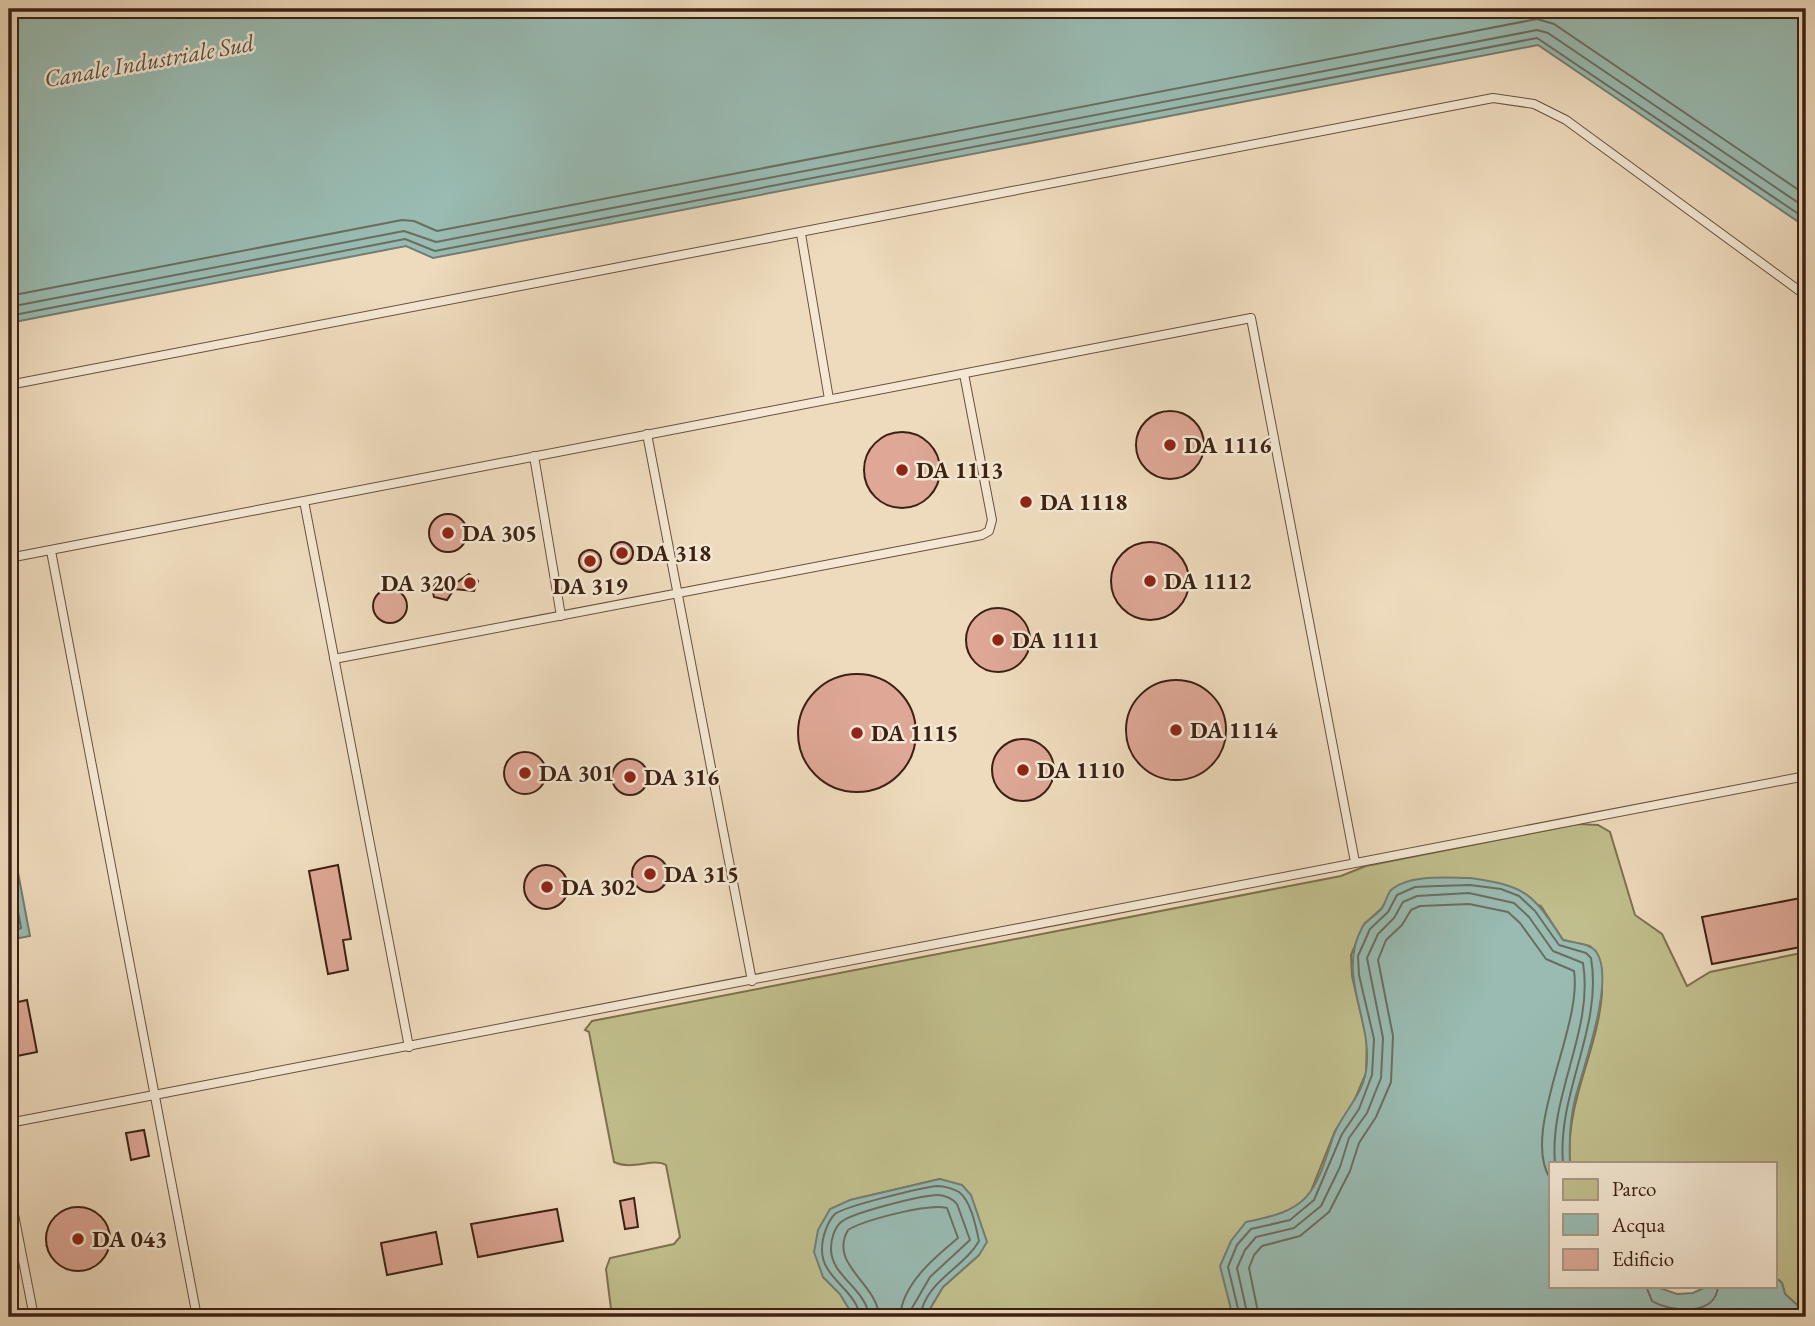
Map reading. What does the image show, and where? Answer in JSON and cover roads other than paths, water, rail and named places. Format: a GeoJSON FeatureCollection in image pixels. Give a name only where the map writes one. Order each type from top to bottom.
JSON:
{"type":"FeatureCollection","features":[{"type":"Feature","properties":{"kind":"lane"},"geometry":{"type":"LineString","coordinates":[[9,385],[801,234],[1493,98],[1534,104],[1566,120],[1801,292],[1806,301]]}},
{"type":"Feature","properties":{"kind":"lane"},"geometry":{"type":"LineString","coordinates":[[801,234],[829,399]]}},
{"type":"Feature","properties":{"kind":"lane"},"geometry":{"type":"LineString","coordinates":[[9,558],[1251,318],[1355,862]]}},
{"type":"Feature","properties":{"kind":"lane"},"geometry":{"type":"LineString","coordinates":[[334,659],[942,544],[989,531],[992,520],[964,374]]}},
{"type":"Feature","properties":{"kind":"lane"},"geometry":{"type":"LineString","coordinates":[[647,434],[752,981]]}},
{"type":"Feature","properties":{"kind":"lane"},"geometry":{"type":"LineString","coordinates":[[534,456],[561,616]]}},
{"type":"Feature","properties":{"kind":"lane"},"geometry":{"type":"LineString","coordinates":[[304,501],[409,1047]]}},
{"type":"Feature","properties":{"kind":"lane"},"geometry":{"type":"LineString","coordinates":[[51,551],[197,1317]]}},
{"type":"Feature","properties":{"kind":"lane"},"geometry":{"type":"LineString","coordinates":[[9,1123],[1806,776]]}},
{"type":"Feature","properties":{"kind":"lane"},"geometry":{"type":"LineString","coordinates":[[9,1189],[34,1317]]}},
{"type":"Feature","properties":{"kind":"water","name":"Canale Industriale Sud"},"geometry":{"type":"Polygon","coordinates":[[[9,9],[1806,9],[1806,227],[1538,45],[433,258],[406,246],[9,323],[9,9]]]}},
{"type":"Feature","properties":{"kind":"water"},"geometry":{"type":"Polygon","coordinates":[[[9,825],[30,936],[9,940],[9,825]]]}},
{"type":"Feature","properties":{"kind":"water"},"geometry":{"type":"Polygon","coordinates":[[[1430,878],[1489,881],[1504,884],[1526,894],[1563,940],[1591,947],[1597,953],[1602,966],[1596,1025],[1572,1115],[1570,1162],[1549,1162],[1549,1288],[1660,1288],[1677,1294],[1693,1293],[1704,1288],[1776,1288],[1776,1278],[1782,1283],[1785,1294],[1806,1313],[1806,1317],[1233,1317],[1220,1266],[1231,1241],[1246,1222],[1284,1212],[1306,1197],[1314,1187],[1337,1129],[1364,1080],[1367,1052],[1353,962],[1355,944],[1363,926],[1382,908],[1390,891],[1409,881],[1430,878]]]}},
{"type":"Feature","properties":{"kind":"water"},"geometry":{"type":"Polygon","coordinates":[[[940,1179],[962,1185],[971,1195],[987,1242],[979,1255],[943,1287],[925,1317],[854,1317],[840,1294],[823,1277],[814,1252],[818,1230],[830,1209],[850,1200],[940,1179]]]}},
{"type":"Feature","properties":{"kind":"place","name":"DA 1116"},"geometry":{"type":"Point","coordinates":[1170,445]}},
{"type":"Feature","properties":{"kind":"place","name":"DA 1113"},"geometry":{"type":"Point","coordinates":[902,470]}},
{"type":"Feature","properties":{"kind":"place","name":"DA 1118"},"geometry":{"type":"Point","coordinates":[1026,502]}},
{"type":"Feature","properties":{"kind":"place","name":"DA 305"},"geometry":{"type":"Point","coordinates":[448,533]}},
{"type":"Feature","properties":{"kind":"place","name":"DA 318"},"geometry":{"type":"Point","coordinates":[622,553]}},
{"type":"Feature","properties":{"kind":"place","name":"DA 319"},"geometry":{"type":"Point","coordinates":[590,561]}},
{"type":"Feature","properties":{"kind":"place","name":"DA 1112"},"geometry":{"type":"Point","coordinates":[1150,581]}},
{"type":"Feature","properties":{"kind":"place","name":"DA 320"},"geometry":{"type":"Point","coordinates":[470,583]}},
{"type":"Feature","properties":{"kind":"place","name":"DA 1111"},"geometry":{"type":"Point","coordinates":[998,640]}},
{"type":"Feature","properties":{"kind":"place","name":"DA 1114"},"geometry":{"type":"Point","coordinates":[1176,730]}},
{"type":"Feature","properties":{"kind":"place","name":"DA 1115"},"geometry":{"type":"Point","coordinates":[857,733]}},
{"type":"Feature","properties":{"kind":"place","name":"DA 1110"},"geometry":{"type":"Point","coordinates":[1023,770]}},
{"type":"Feature","properties":{"kind":"place","name":"DA 301"},"geometry":{"type":"Point","coordinates":[525,773]}},
{"type":"Feature","properties":{"kind":"place","name":"DA 316"},"geometry":{"type":"Point","coordinates":[630,777]}},
{"type":"Feature","properties":{"kind":"place","name":"DA 315"},"geometry":{"type":"Point","coordinates":[650,874]}},
{"type":"Feature","properties":{"kind":"place","name":"DA 302"},"geometry":{"type":"Point","coordinates":[547,887]}},
{"type":"Feature","properties":{"kind":"place","name":"DA 043"},"geometry":{"type":"Point","coordinates":[78,1239]}}]}
